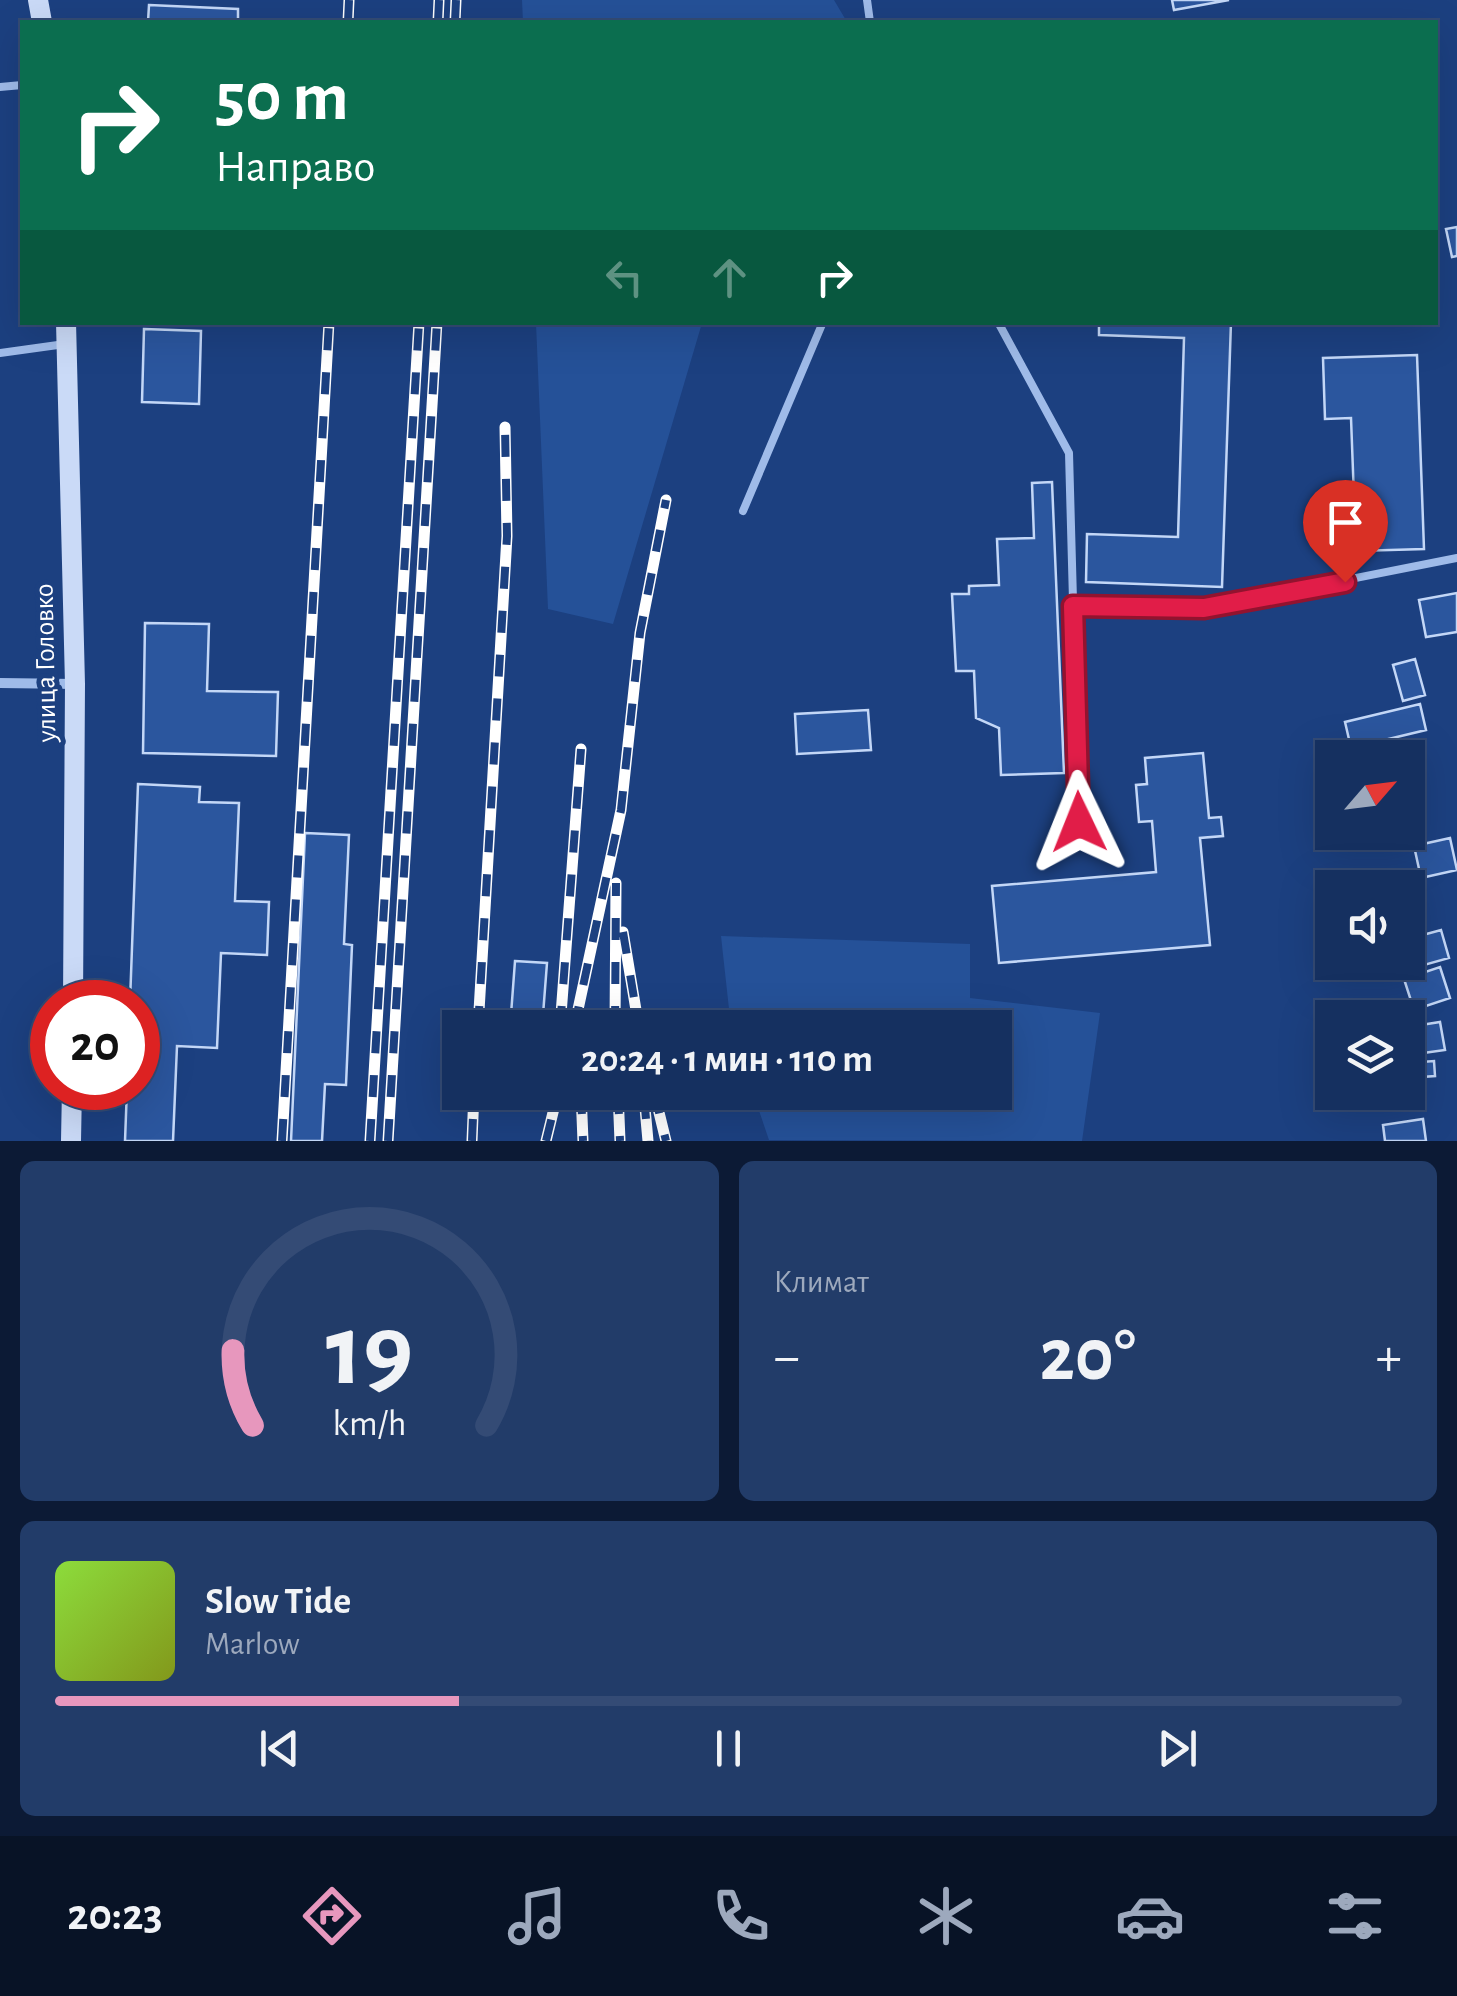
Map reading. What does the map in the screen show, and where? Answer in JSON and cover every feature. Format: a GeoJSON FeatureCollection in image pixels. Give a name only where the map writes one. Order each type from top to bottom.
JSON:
{"type":"FeatureCollection","features":[{"type":"Feature","properties":{"kind":"main road","name":"улица Головко"},"geometry":{"type":"LineString","coordinates":[[66,333],[75,684],[73,980]]}},
{"type":"Feature","properties":{"kind":"main road"},"geometry":{"type":"LineString","coordinates":[[71,1141],[72,1110]]}},
{"type":"Feature","properties":{"kind":"street"},"geometry":{"type":"LineString","coordinates":[[0,683],[75,684]]}},
{"type":"Feature","properties":{"kind":"lane"},"geometry":{"type":"LineString","coordinates":[[743,510],[822,325]]}},
{"type":"Feature","properties":{"kind":"lane"},"geometry":{"type":"LineString","coordinates":[[1000,325],[1070,453],[1079,822]]}},
{"type":"Feature","properties":{"kind":"lane"},"geometry":{"type":"LineString","coordinates":[[0,352],[66,333]]}},
{"type":"Feature","properties":{"kind":"lane"},"geometry":{"type":"LineString","coordinates":[[1073,606],[1204,608],[1457,558]]}},
{"type":"Feature","properties":{"kind":"shaded area"},"geometry":{"type":"Polygon","coordinates":[[[522,0],[834,0],[846,20],[523,20],[522,0]]]}},
{"type":"Feature","properties":{"kind":"shaded area"},"geometry":{"type":"Polygon","coordinates":[[[536,325],[701,325],[613,624],[548,609],[536,325]]]}},
{"type":"Feature","properties":{"kind":"shaded area"},"geometry":{"type":"Polygon","coordinates":[[[721,936],[970,944],[970,998],[1100,1013],[1082,1141],[769,1140],[759,1110],[1012,1110],[1012,1010],[729,1010],[721,936]]]}},
{"type":"Feature","properties":{"kind":"building"},"geometry":{"type":"Polygon","coordinates":[[[1172,0],[1229,0],[1174,10],[1172,0]]]}},
{"type":"Feature","properties":{"kind":"building"},"geometry":{"type":"Polygon","coordinates":[[[149,5],[238,9],[238,20],[148,20],[149,5]]]}},
{"type":"Feature","properties":{"kind":"building"},"geometry":{"type":"Polygon","coordinates":[[[1457,227],[1457,256],[1452,257],[1446,229],[1457,227]]]}},
{"type":"Feature","properties":{"kind":"building"},"geometry":{"type":"Polygon","coordinates":[[[1099,325],[1231,325],[1222,587],[1086,582],[1087,534],[1178,537],[1184,338],[1099,335],[1099,325]]]}},
{"type":"Feature","properties":{"kind":"building"},"geometry":{"type":"Polygon","coordinates":[[[144,329],[201,331],[199,404],[142,402],[144,329]]]}},
{"type":"Feature","properties":{"kind":"building"},"geometry":{"type":"Polygon","coordinates":[[[1417,355],[1424,549],[1356,551],[1351,418],[1325,419],[1323,358],[1417,355]]]}},
{"type":"Feature","properties":{"kind":"building"},"geometry":{"type":"Polygon","coordinates":[[[1052,482],[1064,773],[1001,775],[999,728],[976,718],[974,671],[956,671],[952,594],[969,594],[969,586],[999,585],[997,539],[1034,538],[1032,483],[1052,482]]]}},
{"type":"Feature","properties":{"kind":"building"},"geometry":{"type":"Polygon","coordinates":[[[1457,593],[1457,632],[1426,637],[1419,600],[1457,593]]]}},
{"type":"Feature","properties":{"kind":"building"},"geometry":{"type":"Polygon","coordinates":[[[145,623],[209,624],[207,691],[278,692],[276,756],[143,753],[145,623]]]}},
{"type":"Feature","properties":{"kind":"building"},"geometry":{"type":"Polygon","coordinates":[[[1415,659],[1425,695],[1403,701],[1393,665],[1415,659]]]}},
{"type":"Feature","properties":{"kind":"building"},"geometry":{"type":"Polygon","coordinates":[[[1420,704],[1426,730],[1384,740],[1349,740],[1345,722],[1420,704]]]}},
{"type":"Feature","properties":{"kind":"building"},"geometry":{"type":"Polygon","coordinates":[[[868,710],[871,750],[797,754],[795,714],[868,710]]]}},
{"type":"Feature","properties":{"kind":"building"},"geometry":{"type":"Polygon","coordinates":[[[1203,753],[1209,818],[1221,817],[1223,836],[1200,838],[1210,945],[999,963],[992,886],[1156,872],[1152,821],[1139,822],[1136,785],[1147,784],[1145,758],[1203,753]]]}},
{"type":"Feature","properties":{"kind":"building"},"geometry":{"type":"Polygon","coordinates":[[[138,784],[200,787],[199,802],[239,803],[235,901],[269,902],[267,955],[221,953],[217,1048],[177,1046],[173,1141],[125,1141],[126,1110],[160,1110],[160,980],[131,980],[138,784]]]}},
{"type":"Feature","properties":{"kind":"building"},"geometry":{"type":"Polygon","coordinates":[[[305,833],[349,835],[344,944],[352,945],[346,1085],[325,1084],[322,1141],[291,1141],[305,833]]]}},
{"type":"Feature","properties":{"kind":"building"},"geometry":{"type":"Polygon","coordinates":[[[1450,838],[1457,870],[1425,877],[1415,850],[1425,850],[1425,844],[1450,838]]]}},
{"type":"Feature","properties":{"kind":"building"},"geometry":{"type":"Polygon","coordinates":[[[1441,930],[1449,958],[1425,965],[1425,934],[1441,930]]]}},
{"type":"Feature","properties":{"kind":"building"},"geometry":{"type":"Polygon","coordinates":[[[515,961],[547,963],[543,1010],[511,1010],[515,961]]]}},
{"type":"Feature","properties":{"kind":"building"},"geometry":{"type":"Polygon","coordinates":[[[1440,967],[1450,998],[1425,1006],[1425,1000],[1411,1000],[1404,980],[1425,980],[1425,972],[1440,967]]]}},
{"type":"Feature","properties":{"kind":"building"},"geometry":{"type":"Polygon","coordinates":[[[1440,1022],[1445,1050],[1425,1053],[1425,1024],[1440,1022]]]}},
{"type":"Feature","properties":{"kind":"building"},"geometry":{"type":"Polygon","coordinates":[[[1434,1061],[1435,1076],[1425,1077],[1425,1062],[1434,1061]]]}},
{"type":"Feature","properties":{"kind":"building"},"geometry":{"type":"Polygon","coordinates":[[[1423,1119],[1426,1141],[1385,1141],[1383,1125],[1423,1119]]]}},
{"type":"Feature","properties":{"kind":"railway"},"geometry":{"type":"LineString","coordinates":[[348,20],[349,0]]}},
{"type":"Feature","properties":{"kind":"railway"},"geometry":{"type":"LineString","coordinates":[[438,20],[439,0]]}},
{"type":"Feature","properties":{"kind":"railway"},"geometry":{"type":"LineString","coordinates":[[455,20],[456,0]]}},
{"type":"Feature","properties":{"kind":"railway"},"geometry":{"type":"LineString","coordinates":[[282,1141],[329,325]]}},
{"type":"Feature","properties":{"kind":"railway"},"geometry":{"type":"LineString","coordinates":[[370,1141],[419,325]]}},
{"type":"Feature","properties":{"kind":"railway"},"geometry":{"type":"LineString","coordinates":[[388,1141],[437,325]]}},
{"type":"Feature","properties":{"kind":"railway"},"geometry":{"type":"LineString","coordinates":[[479,1010],[507,536],[505,427]]}},
{"type":"Feature","properties":{"kind":"railway"},"geometry":{"type":"LineString","coordinates":[[578,1010],[621,810],[640,633],[666,500]]}},
{"type":"Feature","properties":{"kind":"railway"},"geometry":{"type":"LineString","coordinates":[[561,1010],[581,749]]}},
{"type":"Feature","properties":{"kind":"railway"},"geometry":{"type":"LineString","coordinates":[[615,1010],[616,883]]}},
{"type":"Feature","properties":{"kind":"railway"},"geometry":{"type":"LineString","coordinates":[[623,932],[636,1010]]}},
{"type":"Feature","properties":{"kind":"railway"},"geometry":{"type":"LineString","coordinates":[[472,1141],[473,1110]]}},
{"type":"Feature","properties":{"kind":"railway"},"geometry":{"type":"LineString","coordinates":[[546,1141],[554,1110]]}},
{"type":"Feature","properties":{"kind":"railway"},"geometry":{"type":"LineString","coordinates":[[582,1110],[583,1141]]}},
{"type":"Feature","properties":{"kind":"railway"},"geometry":{"type":"LineString","coordinates":[[619,1110],[620,1141]]}},
{"type":"Feature","properties":{"kind":"railway"},"geometry":{"type":"LineString","coordinates":[[645,1110],[648,1141]]}},
{"type":"Feature","properties":{"kind":"railway"},"geometry":{"type":"LineString","coordinates":[[658,1110],[666,1141]]}},
{"type":"Feature","properties":{"kind":"route"},"geometry":{"type":"LineString","coordinates":[[1079,822],[1073,606],[1204,608],[1345,582]]}}]}
